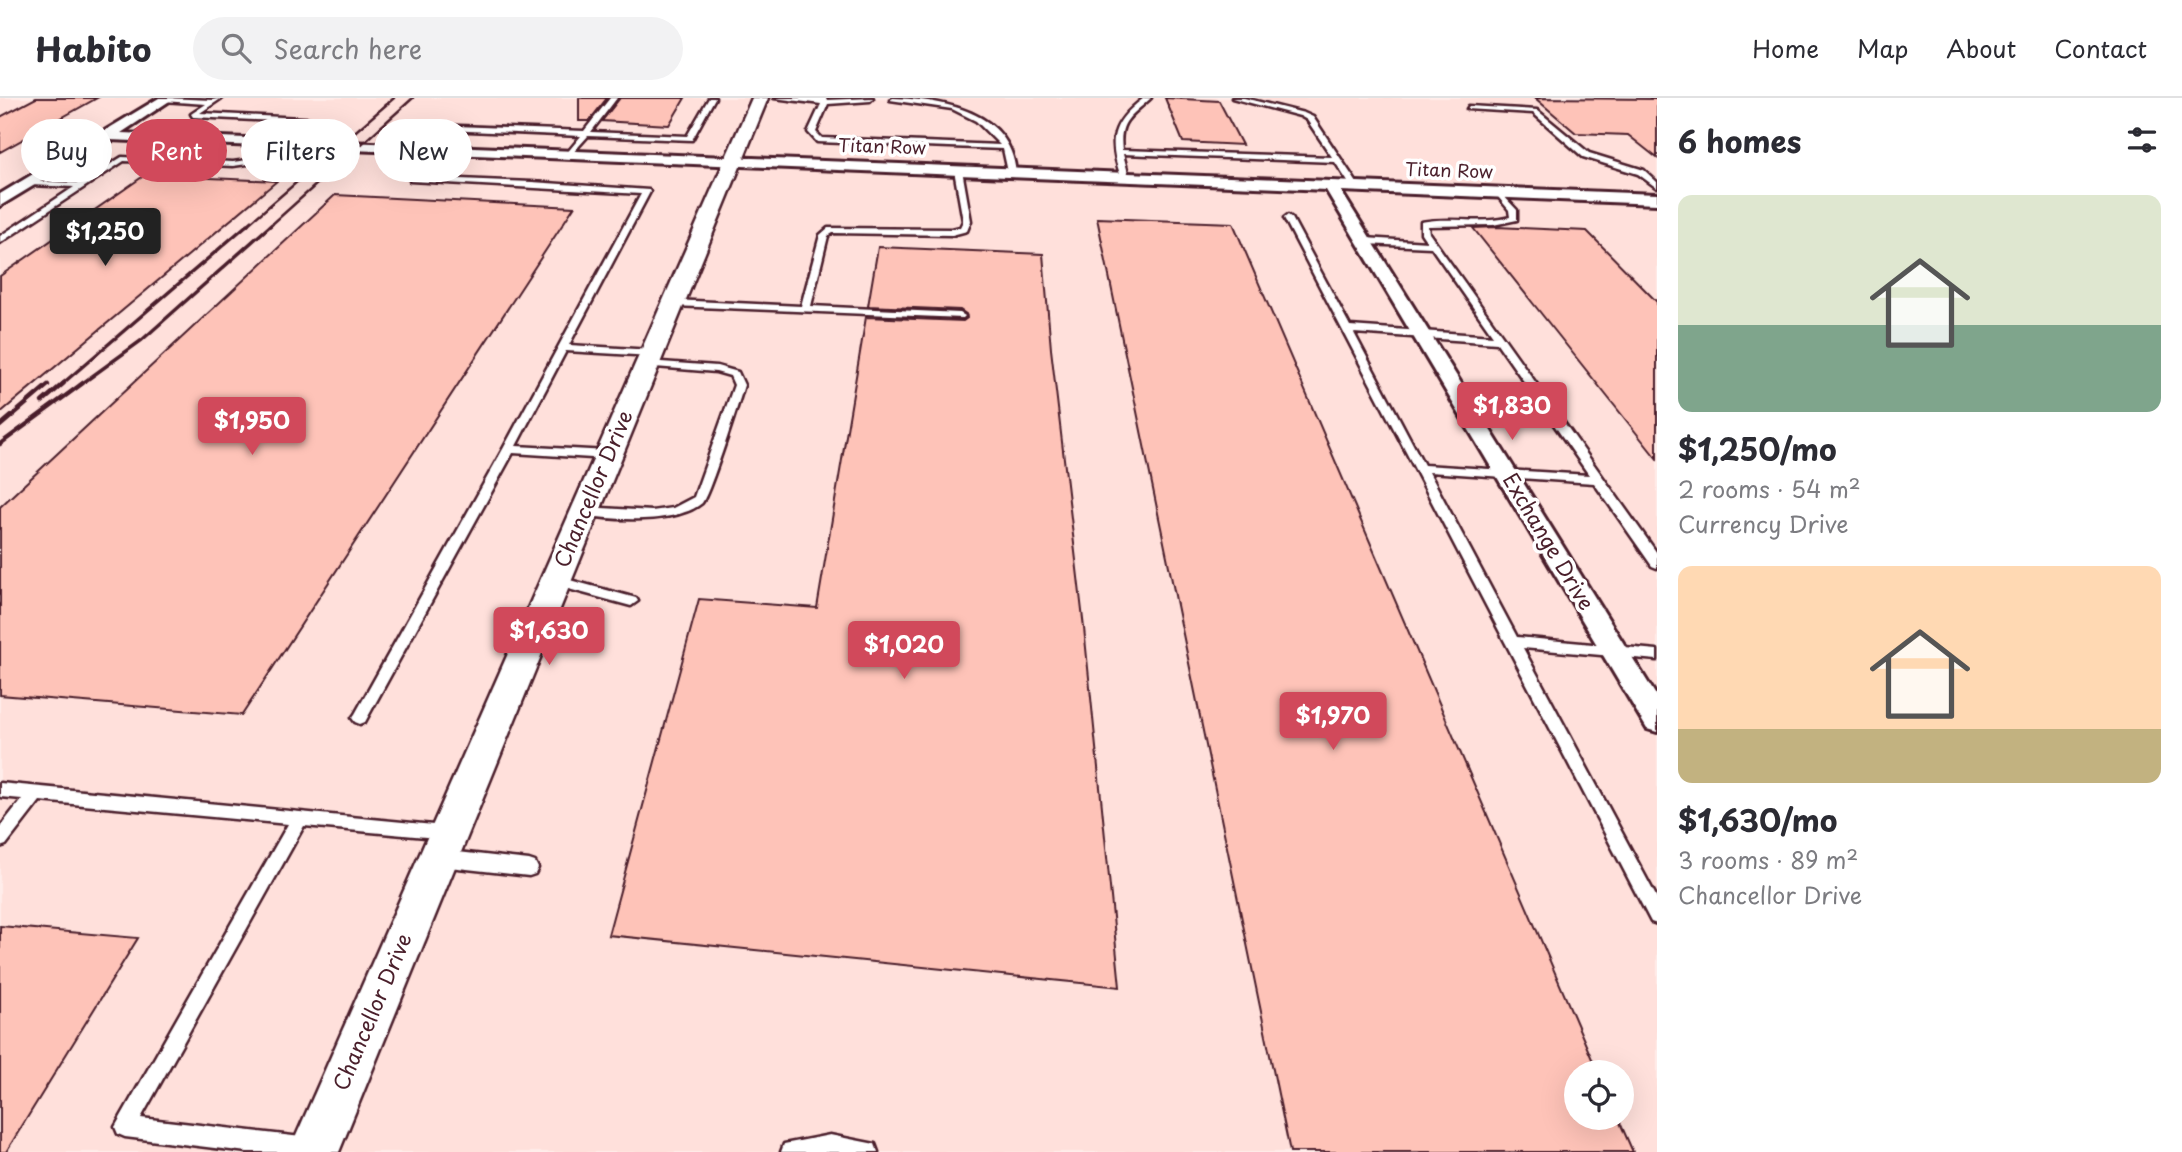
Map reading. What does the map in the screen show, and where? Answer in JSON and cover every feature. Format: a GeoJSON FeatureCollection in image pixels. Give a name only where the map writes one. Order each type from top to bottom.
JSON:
{"type":"FeatureCollection","features":[{"type":"Feature","properties":{"kind":"street","name":"Chancellor Drive"},"geometry":{"type":"LineString","coordinates":[[315,1151],[760,98]]}},
{"type":"Feature","properties":{"kind":"street"},"geometry":{"type":"LineString","coordinates":[[112,132],[166,99]]}},
{"type":"Feature","properties":{"kind":"street","name":"Titan Row"},"geometry":{"type":"LineString","coordinates":[[112,136],[241,141]]}},
{"type":"Feature","properties":{"kind":"street","name":"Titan Row"},"geometry":{"type":"LineString","coordinates":[[472,150],[1657,199]]}},
{"type":"Feature","properties":{"kind":"street"},"geometry":{"type":"LineString","coordinates":[[0,201],[30,183]]}},
{"type":"Feature","properties":{"kind":"street","name":"Exchange Drive"},"geometry":{"type":"LineString","coordinates":[[1330,185],[1657,721]]}},
{"type":"Feature","properties":{"kind":"lane"},"geometry":{"type":"LineString","coordinates":[[570,154],[614,98]]}},
{"type":"Feature","properties":{"kind":"lane"},"geometry":{"type":"LineString","coordinates":[[472,129],[690,138],[712,98]]}},
{"type":"Feature","properties":{"kind":"lane"},"geometry":{"type":"LineString","coordinates":[[777,98],[870,99]]}},
{"type":"Feature","properties":{"kind":"lane"},"geometry":{"type":"LineString","coordinates":[[1125,177],[1115,139],[1119,122],[1148,98]]}},
{"type":"Feature","properties":{"kind":"lane"},"geometry":{"type":"LineString","coordinates":[[1235,98],[1302,114],[1310,119],[1355,186]]}},
{"type":"Feature","properties":{"kind":"lane"},"geometry":{"type":"LineString","coordinates":[[166,99],[216,100]]}},
{"type":"Feature","properties":{"kind":"lane"},"geometry":{"type":"LineString","coordinates":[[216,100],[193,115],[279,119]]}},
{"type":"Feature","properties":{"kind":"lane"},"geometry":{"type":"LineString","coordinates":[[824,100],[812,132],[820,140],[1007,147]]}},
{"type":"Feature","properties":{"kind":"lane"},"geometry":{"type":"LineString","coordinates":[[893,100],[925,101],[956,108],[992,131],[1007,147],[1011,156],[1012,172]]}},
{"type":"Feature","properties":{"kind":"lane"},"geometry":{"type":"LineString","coordinates":[[1469,108],[1535,111],[1586,155],[1641,172],[1657,172]]}},
{"type":"Feature","properties":{"kind":"lane"},"geometry":{"type":"LineString","coordinates":[[1119,152],[1338,160]]}},
{"type":"Feature","properties":{"kind":"lane"},"geometry":{"type":"LineString","coordinates":[[0,240],[122,159],[241,163]]}},
{"type":"Feature","properties":{"kind":"lane"},"geometry":{"type":"LineString","coordinates":[[806,307],[824,235],[831,230],[952,232],[964,229],[967,221],[958,170]]}},
{"type":"Feature","properties":{"kind":"lane"},"geometry":{"type":"LineString","coordinates":[[1641,172],[1657,186]]}},
{"type":"Feature","properties":{"kind":"lane"},"geometry":{"type":"LineString","coordinates":[[360,718],[509,449],[646,192],[472,181]]}},
{"type":"Feature","properties":{"kind":"lane"},"geometry":{"type":"LineString","coordinates":[[30,183],[82,186]]}},
{"type":"Feature","properties":{"kind":"lane"},"geometry":{"type":"LineString","coordinates":[[1498,192],[1513,210],[1514,218],[1504,222],[1439,221],[1424,224],[1425,233],[1657,563]]}},
{"type":"Feature","properties":{"kind":"lane"},"geometry":{"type":"LineString","coordinates":[[1288,218],[1657,916]]}},
{"type":"Feature","properties":{"kind":"lane"},"geometry":{"type":"LineString","coordinates":[[1365,241],[1434,245]]}},
{"type":"Feature","properties":{"kind":"lane"},"geometry":{"type":"LineString","coordinates":[[673,303],[960,316]]}},
{"type":"Feature","properties":{"kind":"lane"},"geometry":{"type":"LineString","coordinates":[[1345,328],[1501,340]]}},
{"type":"Feature","properties":{"kind":"lane"},"geometry":{"type":"LineString","coordinates":[[563,348],[717,369],[733,374],[739,385],[699,499],[676,512],[652,515],[585,511]]}},
{"type":"Feature","properties":{"kind":"lane"},"geometry":{"type":"LineString","coordinates":[[509,449],[608,455]]}},
{"type":"Feature","properties":{"kind":"lane"},"geometry":{"type":"LineString","coordinates":[[1420,468],[1598,479]]}},
{"type":"Feature","properties":{"kind":"lane"},"geometry":{"type":"LineString","coordinates":[[555,581],[631,601]]}},
{"type":"Feature","properties":{"kind":"lane"},"geometry":{"type":"LineString","coordinates":[[1510,642],[1657,654]]}},
{"type":"Feature","properties":{"kind":"lane"},"geometry":{"type":"LineString","coordinates":[[0,790],[300,818],[444,845],[529,868]]}},
{"type":"Feature","properties":{"kind":"lane"},"geometry":{"type":"LineString","coordinates":[[0,840],[36,794]]}},
{"type":"Feature","properties":{"kind":"lane"},"geometry":{"type":"LineString","coordinates":[[300,818],[125,1127],[315,1151]]}},
{"type":"Feature","properties":{"kind":"lane"},"geometry":{"type":"LineString","coordinates":[[792,1152],[830,1146],[867,1152]]}},
{"type":"Feature","properties":{"kind":"shaded area"},"geometry":{"type":"Polygon","coordinates":[[[0,98],[1657,98],[1657,1152],[0,1152],[0,98]]]}},
{"type":"Feature","properties":{"kind":"building"},"geometry":{"type":"Polygon","coordinates":[[[36,98],[97,98],[59,119],[21,119],[21,140],[0,152],[0,117],[36,98]]]}},
{"type":"Feature","properties":{"kind":"building"},"geometry":{"type":"Polygon","coordinates":[[[579,98],[607,98],[589,121],[579,121],[579,98]]]}},
{"type":"Feature","properties":{"kind":"building"},"geometry":{"type":"Polygon","coordinates":[[[620,98],[685,98],[669,125],[602,121],[620,98]]]}},
{"type":"Feature","properties":{"kind":"building"},"geometry":{"type":"Polygon","coordinates":[[[1165,98],[1219,101],[1242,145],[1183,142],[1165,98]]]}},
{"type":"Feature","properties":{"kind":"building"},"geometry":{"type":"Polygon","coordinates":[[[1535,98],[1657,99],[1657,158],[1628,135],[1576,133],[1535,98]]]}},
{"type":"Feature","properties":{"kind":"building"},"geometry":{"type":"Polygon","coordinates":[[[227,179],[241,179],[241,182],[276,182],[0,413],[0,276],[135,182],[227,182],[227,179]]]}},
{"type":"Feature","properties":{"kind":"building"},"geometry":{"type":"Polygon","coordinates":[[[335,195],[574,207],[242,715],[0,695],[0,507],[335,195]]]}},
{"type":"Feature","properties":{"kind":"building"},"geometry":{"type":"Polygon","coordinates":[[[1097,218],[1233,223],[1592,1060],[1564,1060],[1564,1130],[1623,1130],[1633,1152],[1290,1152],[1097,218]]]}},
{"type":"Feature","properties":{"kind":"building"},"geometry":{"type":"Polygon","coordinates":[[[1473,228],[1587,231],[1657,302],[1657,459],[1473,228]]]}},
{"type":"Feature","properties":{"kind":"building"},"geometry":{"type":"Polygon","coordinates":[[[878,247],[1043,254],[1120,987],[608,935],[699,599],[817,608],[866,317],[963,321],[967,318],[960,310],[868,306],[878,247]]]}},
{"type":"Feature","properties":{"kind":"building"},"geometry":{"type":"Polygon","coordinates":[[[0,926],[138,938],[6,1152],[0,1152],[0,926]]]}},
{"type":"Feature","properties":{"kind":"railway"},"geometry":{"type":"LineString","coordinates":[[246,226],[394,98]]}},
{"type":"Feature","properties":{"kind":"railway"},"geometry":{"type":"LineString","coordinates":[[270,226],[413,98]]}},
{"type":"Feature","properties":{"kind":"railway"},"geometry":{"type":"LineString","coordinates":[[61,385],[248,224]]}},
{"type":"Feature","properties":{"kind":"railway"},"geometry":{"type":"LineString","coordinates":[[80,385],[142,340],[272,224]]}},
{"type":"Feature","properties":{"kind":"railway"},"geometry":{"type":"LineString","coordinates":[[42,402],[64,383]]}},
{"type":"Feature","properties":{"kind":"railway"},"geometry":{"type":"LineString","coordinates":[[0,444],[83,383]]}},
{"type":"Feature","properties":{"kind":"railway"},"geometry":{"type":"LineString","coordinates":[[0,426],[48,385]]}}]}
